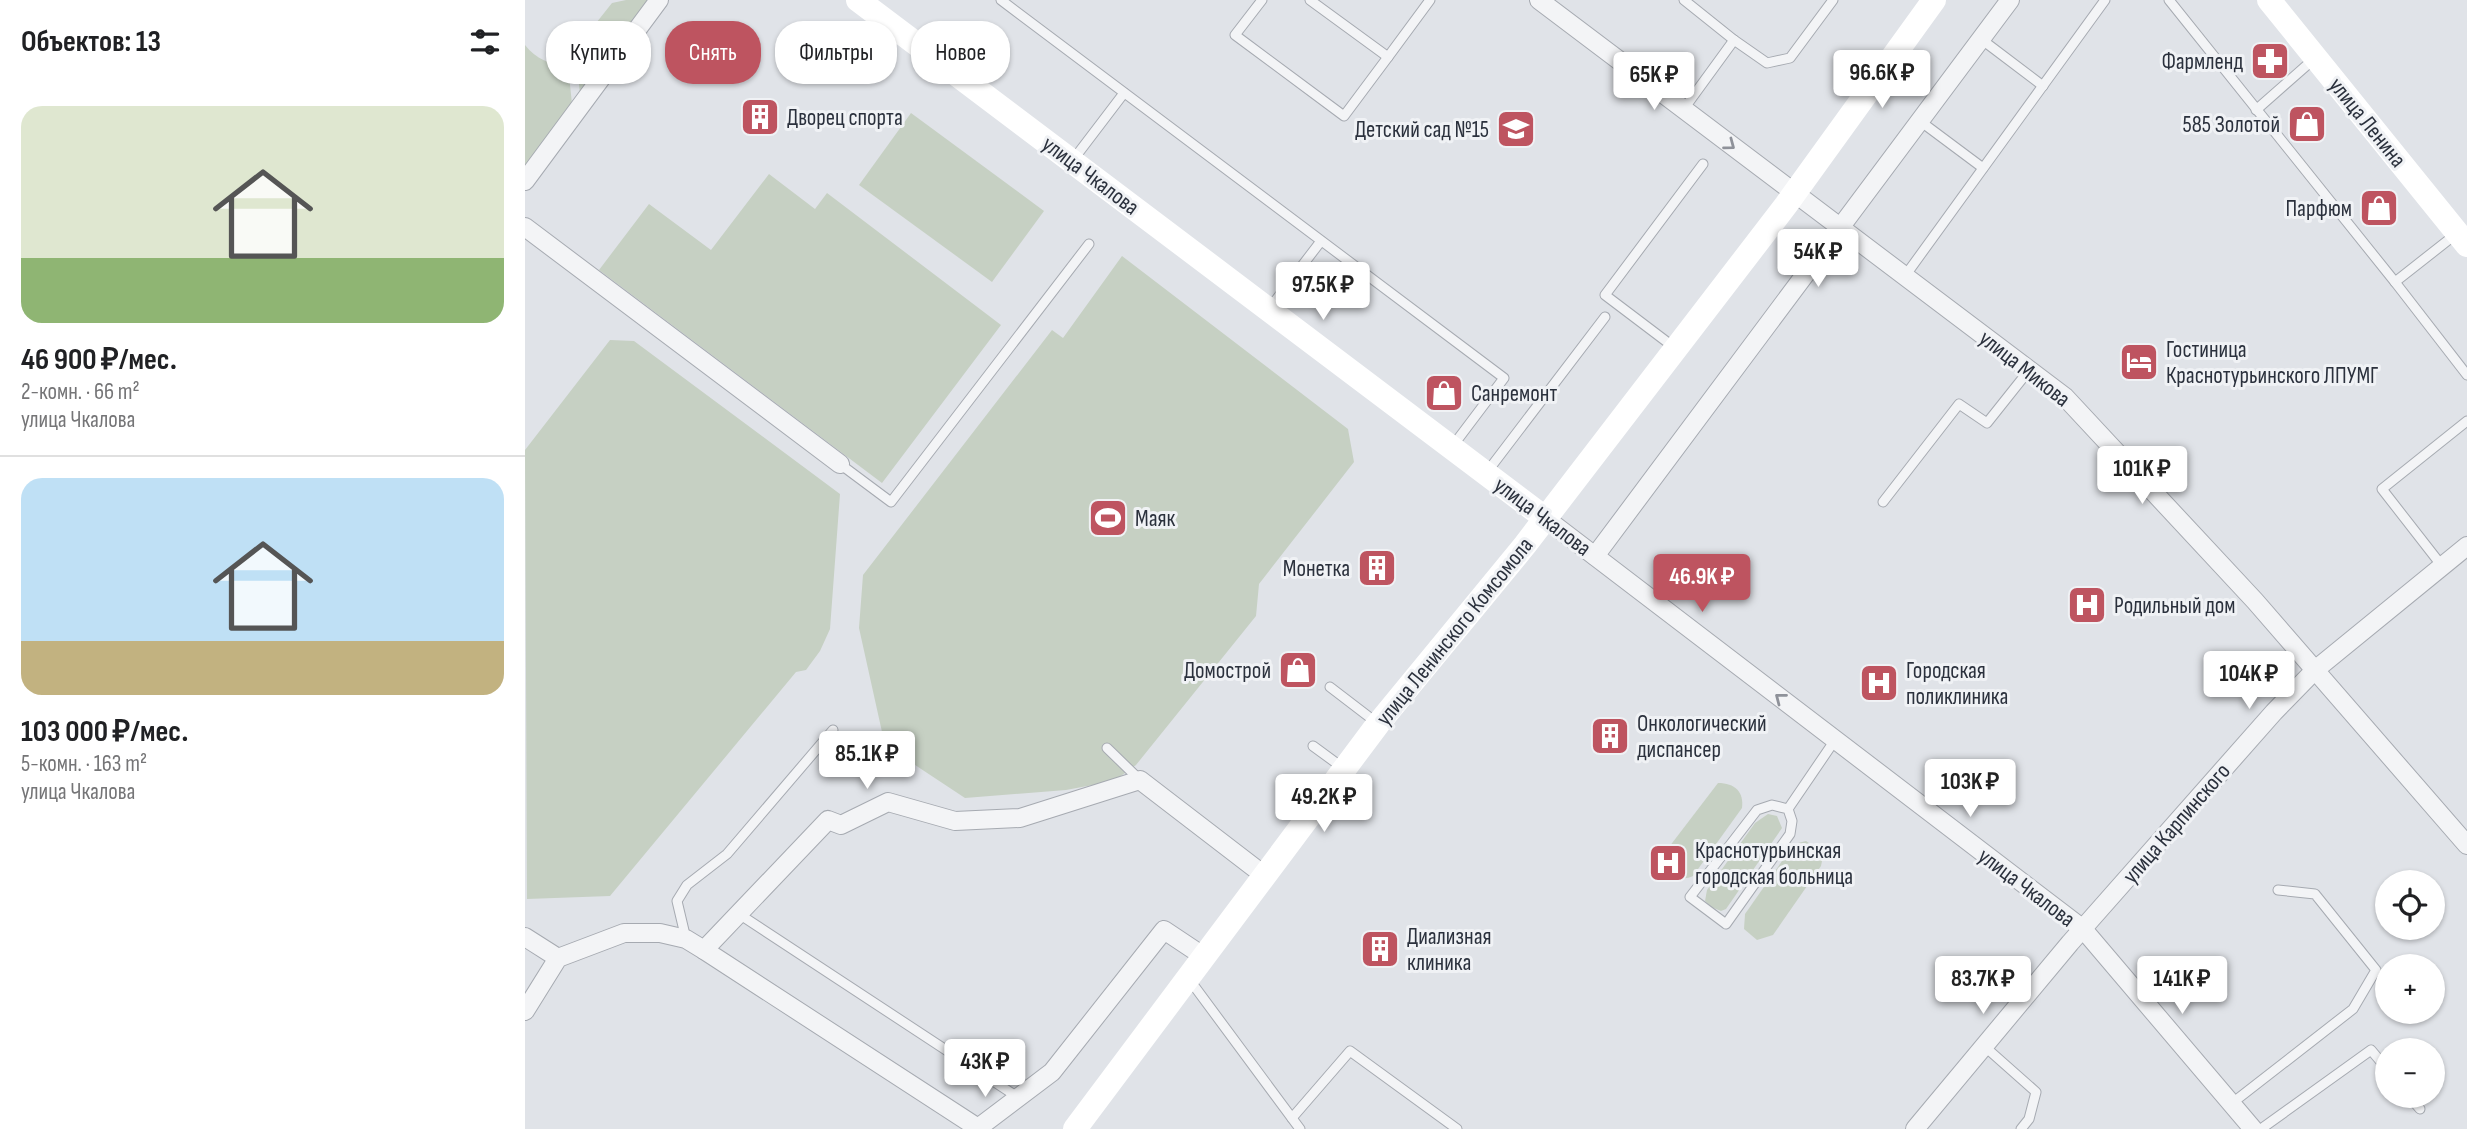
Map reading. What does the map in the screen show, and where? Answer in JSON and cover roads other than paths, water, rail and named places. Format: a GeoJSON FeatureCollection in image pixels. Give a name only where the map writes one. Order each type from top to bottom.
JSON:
{"type":"FeatureCollection","features":[{"type":"Feature","properties":{"kind":"main road","name":"улица Ленинского Комсомола"},"geometry":{"type":"LineString","coordinates":[[1075,1129],[1378,724],[1545,519],[1676,349],[1794,193],[1934,0]]}},
{"type":"Feature","properties":{"kind":"main road","name":"улица Ленина"},"geometry":{"type":"LineString","coordinates":[[2269,0],[2462,239]]}},
{"type":"Feature","properties":{"kind":"main road","name":"улица Чкалова"},"geometry":{"type":"LineString","coordinates":[[864,2],[1545,519]]}},
{"type":"Feature","properties":{"kind":"street"},"geometry":{"type":"LineString","coordinates":[[525,181],[660,0]]}},
{"type":"Feature","properties":{"kind":"street","name":"улица Микова"},"geometry":{"type":"LineString","coordinates":[[1539,0],[2065,397],[2172,510],[2467,845]]}},
{"type":"Feature","properties":{"kind":"street"},"geometry":{"type":"LineString","coordinates":[[1595,555],[2010,0]]}},
{"type":"Feature","properties":{"kind":"street"},"geometry":{"type":"LineString","coordinates":[[525,227],[840,464]]}},
{"type":"Feature","properties":{"kind":"street","name":"улица Чкалова"},"geometry":{"type":"LineString","coordinates":[[1545,519],[2083,929],[2253,1129]]}},
{"type":"Feature","properties":{"kind":"street","name":"улица Карпинского"},"geometry":{"type":"LineString","coordinates":[[1915,1129],[1983,1045],[2274,712],[2315,670],[2467,546]]}},
{"type":"Feature","properties":{"kind":"street"},"geometry":{"type":"LineString","coordinates":[[704,950],[828,820],[842,825],[888,802],[955,821],[1020,818],[1140,780],[1265,876]]}},
{"type":"Feature","properties":{"kind":"street"},"geometry":{"type":"LineString","coordinates":[[525,1011],[558,958],[624,933],[660,933],[687,939],[978,1128],[1052,1072],[1164,930],[1203,956]]}},
{"type":"Feature","properties":{"kind":"street"},"geometry":{"type":"LineString","coordinates":[[525,937],[558,958]]}},
{"type":"Feature","properties":{"kind":"lane"},"geometry":{"type":"LineString","coordinates":[[1000,0],[1504,378],[1452,447]]}},
{"type":"Feature","properties":{"kind":"lane"},"geometry":{"type":"LineString","coordinates":[[1262,0],[1235,35],[1344,116],[1430,0]]}},
{"type":"Feature","properties":{"kind":"lane"},"geometry":{"type":"LineString","coordinates":[[1310,0],[1388,57]]}},
{"type":"Feature","properties":{"kind":"lane"},"geometry":{"type":"LineString","coordinates":[[1684,0],[1767,63],[1790,58],[1833,0]]}},
{"type":"Feature","properties":{"kind":"lane"},"geometry":{"type":"LineString","coordinates":[[1904,277],[2105,0]]}},
{"type":"Feature","properties":{"kind":"lane"},"geometry":{"type":"LineString","coordinates":[[2169,0],[2467,375]]}},
{"type":"Feature","properties":{"kind":"lane"},"geometry":{"type":"LineString","coordinates":[[1981,39],[2043,86]]}},
{"type":"Feature","properties":{"kind":"lane"},"geometry":{"type":"LineString","coordinates":[[1683,110],[1734,40]]}},
{"type":"Feature","properties":{"kind":"lane"},"geometry":{"type":"LineString","coordinates":[[2256,110],[2315,57]]}},
{"type":"Feature","properties":{"kind":"lane"},"geometry":{"type":"LineString","coordinates":[[1072,161],[1124,93]]}},
{"type":"Feature","properties":{"kind":"lane"},"geometry":{"type":"LineString","coordinates":[[1920,121],[1983,168]]}},
{"type":"Feature","properties":{"kind":"lane"},"geometry":{"type":"LineString","coordinates":[[1676,349],[1605,295],[1703,164]]}},
{"type":"Feature","properties":{"kind":"lane"},"geometry":{"type":"LineString","coordinates":[[2395,282],[2462,239]]}},
{"type":"Feature","properties":{"kind":"lane"},"geometry":{"type":"LineString","coordinates":[[1269,310],[1321,241]]}},
{"type":"Feature","properties":{"kind":"lane"},"geometry":{"type":"LineString","coordinates":[[840,464],[891,502],[1089,244]]}},
{"type":"Feature","properties":{"kind":"lane"},"geometry":{"type":"LineString","coordinates":[[1486,473],[1605,317]]}},
{"type":"Feature","properties":{"kind":"lane"},"geometry":{"type":"LineString","coordinates":[[1883,502],[1959,404],[1987,423],[2030,369]]}},
{"type":"Feature","properties":{"kind":"lane"},"geometry":{"type":"LineString","coordinates":[[2442,566],[2382,489],[2467,421]]}},
{"type":"Feature","properties":{"kind":"lane"},"geometry":{"type":"LineString","coordinates":[[1331,687],[1378,724]]}},
{"type":"Feature","properties":{"kind":"lane"},"geometry":{"type":"LineString","coordinates":[[687,939],[677,901],[687,885],[727,854],[833,730]]}},
{"type":"Feature","properties":{"kind":"lane"},"geometry":{"type":"LineString","coordinates":[[1788,809],[1835,740]]}},
{"type":"Feature","properties":{"kind":"lane"},"geometry":{"type":"LineString","coordinates":[[1313,746],[1344,769]]}},
{"type":"Feature","properties":{"kind":"lane"},"geometry":{"type":"LineString","coordinates":[[1107,748],[1140,780]]}},
{"type":"Feature","properties":{"kind":"lane"},"geometry":{"type":"LineString","coordinates":[[1772,805],[1788,809],[1792,821],[1790,834],[1726,924],[1690,897],[1757,810],[1772,805]]}},
{"type":"Feature","properties":{"kind":"lane"},"geometry":{"type":"LineString","coordinates":[[2231,1104],[2353,1009],[2376,970],[2315,894],[2278,890]]}},
{"type":"Feature","properties":{"kind":"lane"},"geometry":{"type":"LineString","coordinates":[[739,914],[1019,1098]]}},
{"type":"Feature","properties":{"kind":"lane"},"geometry":{"type":"LineString","coordinates":[[1188,977],[1300,1129]]}},
{"type":"Feature","properties":{"kind":"lane"},"geometry":{"type":"LineString","coordinates":[[1983,1045],[2036,1091],[2029,1119],[2021,1129]]}},
{"type":"Feature","properties":{"kind":"lane"},"geometry":{"type":"LineString","coordinates":[[2261,1129],[2371,1050],[2375,1055]]}},
{"type":"Feature","properties":{"kind":"lane"},"geometry":{"type":"LineString","coordinates":[[1292,1118],[1350,1051],[1457,1129]]}},
{"type":"Feature","properties":{"kind":"place","name":"Фармленд"},"geometry":{"type":"Point","coordinates":[2270,61]}},
{"type":"Feature","properties":{"kind":"place","name":"Дворец спорта"},"geometry":{"type":"Point","coordinates":[760,117]}},
{"type":"Feature","properties":{"kind":"place","name":"585 Золотой"},"geometry":{"type":"Point","coordinates":[2307,124]}},
{"type":"Feature","properties":{"kind":"place","name":"Детский сад №15"},"geometry":{"type":"Point","coordinates":[1516,129]}},
{"type":"Feature","properties":{"kind":"place","name":"Парфюм"},"geometry":{"type":"Point","coordinates":[2379,208]}},
{"type":"Feature","properties":{"kind":"place","name":"Гостиница Краснотурьинского ЛПУМГ"},"geometry":{"type":"Point","coordinates":[2139,362]}},
{"type":"Feature","properties":{"kind":"place","name":"Санремонт"},"geometry":{"type":"Point","coordinates":[1444,393]}},
{"type":"Feature","properties":{"kind":"place","name":"Маяк"},"geometry":{"type":"Point","coordinates":[1108,518]}},
{"type":"Feature","properties":{"kind":"place","name":"Монетка"},"geometry":{"type":"Point","coordinates":[1377,568]}},
{"type":"Feature","properties":{"kind":"place","name":"Родильный дом"},"geometry":{"type":"Point","coordinates":[2087,605]}},
{"type":"Feature","properties":{"kind":"place","name":"Домострой"},"geometry":{"type":"Point","coordinates":[1298,670]}},
{"type":"Feature","properties":{"kind":"place","name":"Городская поликлиника"},"geometry":{"type":"Point","coordinates":[1879,683]}},
{"type":"Feature","properties":{"kind":"place","name":"Онкологический диспансер"},"geometry":{"type":"Point","coordinates":[1610,736]}},
{"type":"Feature","properties":{"kind":"place","name":"Краснотурьинская городская больница"},"geometry":{"type":"Point","coordinates":[1668,863]}},
{"type":"Feature","properties":{"kind":"place","name":"Диализная клиника"},"geometry":{"type":"Point","coordinates":[1380,949]}}]}
